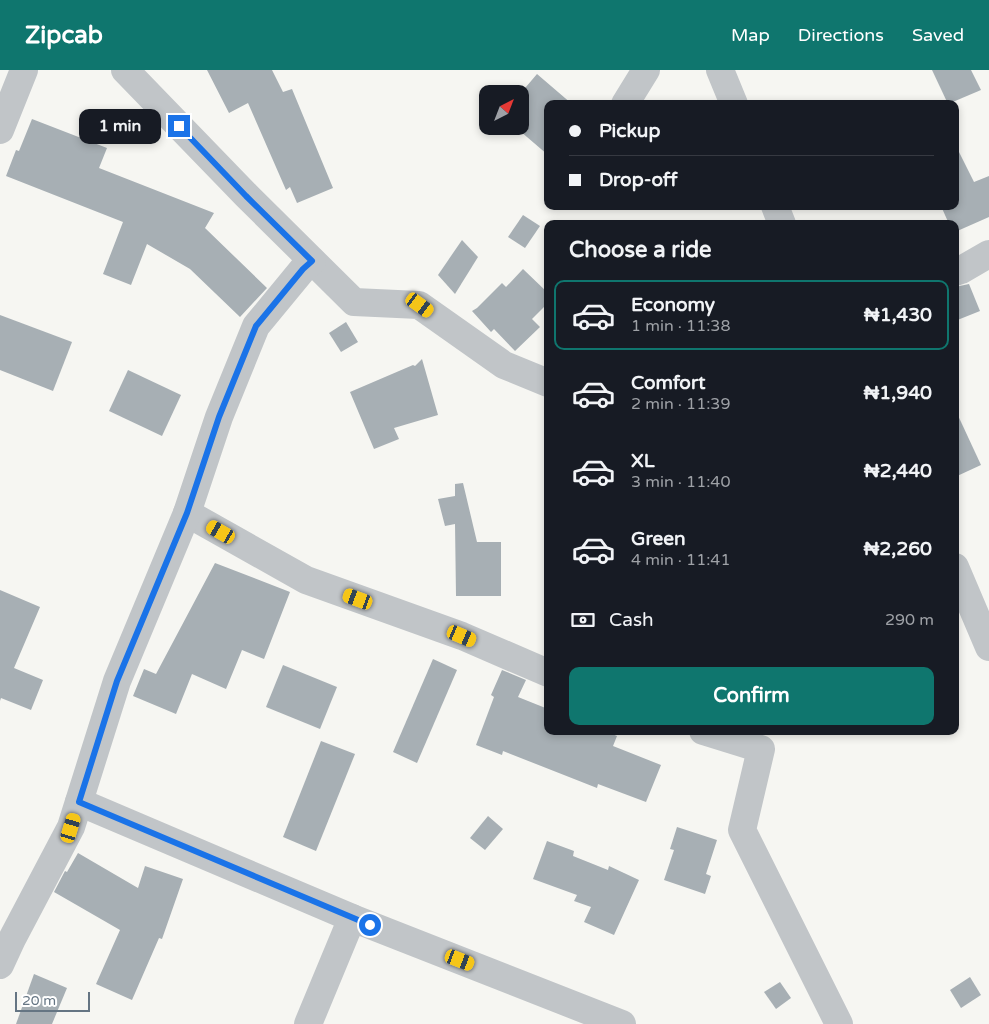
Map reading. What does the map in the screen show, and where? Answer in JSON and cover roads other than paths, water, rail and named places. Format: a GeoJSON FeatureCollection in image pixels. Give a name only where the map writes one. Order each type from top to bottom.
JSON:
{"type":"FeatureCollection","features":[{"type":"Feature","properties":{"kind":"street"},"geometry":{"type":"LineString","coordinates":[[0,130],[24,70]]}},
{"type":"Feature","properties":{"kind":"street"},"geometry":{"type":"LineString","coordinates":[[125,70],[246,196],[354,302],[420,305],[504,365],[544,381]]}},
{"type":"Feature","properties":{"kind":"street"},"geometry":{"type":"LineString","coordinates":[[627,100],[646,70]]}},
{"type":"Feature","properties":{"kind":"street"},"geometry":{"type":"LineString","coordinates":[[720,70],[732,100]]}},
{"type":"Feature","properties":{"kind":"street"},"geometry":{"type":"LineString","coordinates":[[959,271],[989,254]]}},
{"type":"Feature","properties":{"kind":"street"},"geometry":{"type":"LineString","coordinates":[[0,965],[71,828],[117,681],[187,513],[219,417],[256,326],[303,269],[312,261]]}},
{"type":"Feature","properties":{"kind":"street"},"geometry":{"type":"LineString","coordinates":[[187,513],[306,580],[462,636],[544,671]]}},
{"type":"Feature","properties":{"kind":"street"},"geometry":{"type":"LineString","coordinates":[[959,576],[989,647]]}},
{"type":"Feature","properties":{"kind":"street"},"geometry":{"type":"LineString","coordinates":[[716,735],[761,749],[742,830],[839,1024]]}},
{"type":"Feature","properties":{"kind":"street"},"geometry":{"type":"LineString","coordinates":[[79,802],[352,918],[622,1024]]}},
{"type":"Feature","properties":{"kind":"street"},"geometry":{"type":"LineString","coordinates":[[308,1024],[352,918]]}}]}
